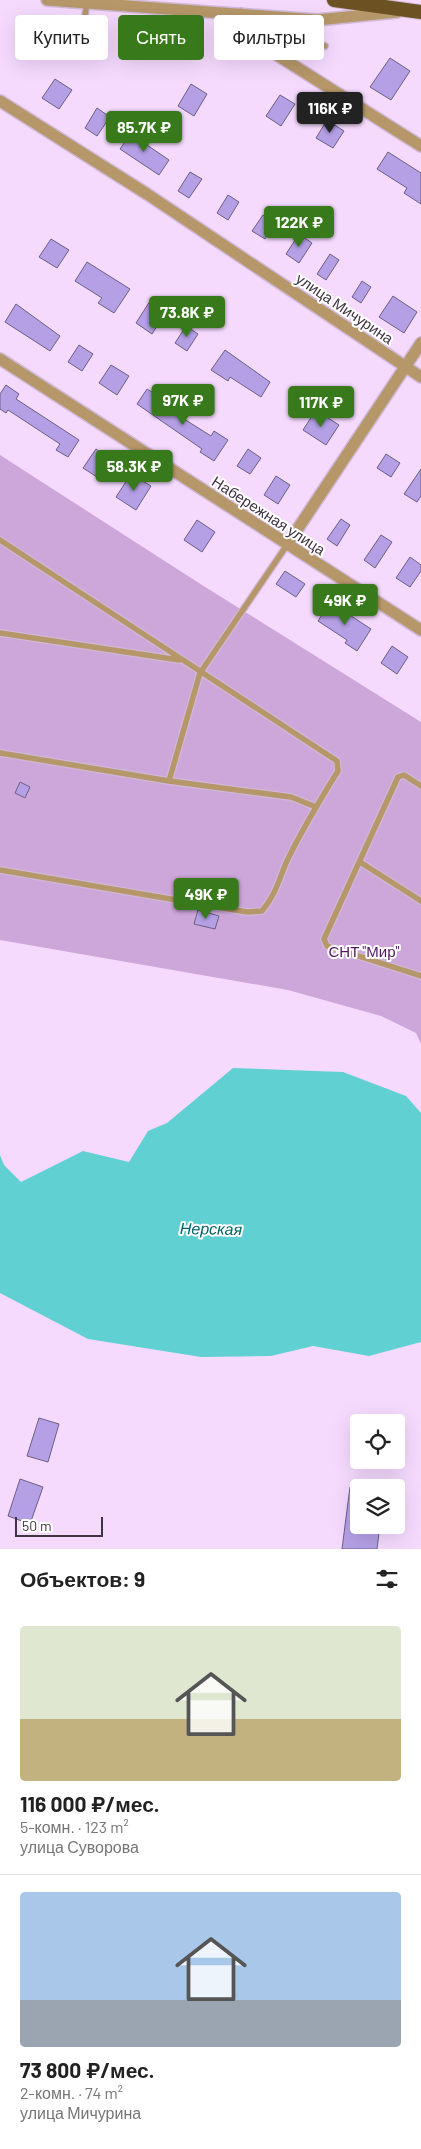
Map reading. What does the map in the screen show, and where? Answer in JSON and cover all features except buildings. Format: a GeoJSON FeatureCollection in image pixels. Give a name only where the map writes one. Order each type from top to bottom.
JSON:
{"type":"FeatureCollection","features":[{"type":"Feature","properties":{"kind":"highway"},"geometry":{"type":"LineString","coordinates":[[334,0],[415,11]]}},
{"type":"Feature","properties":{"kind":"street"},"geometry":{"type":"LineString","coordinates":[[47,0],[318,20],[415,11]]}},
{"type":"Feature","properties":{"kind":"street"},"geometry":{"type":"LineString","coordinates":[[241,14],[256,41],[421,146]]}},
{"type":"Feature","properties":{"kind":"street","name":"улица Мичурина"},"geometry":{"type":"LineString","coordinates":[[0,101],[147,194],[421,377]]}},
{"type":"Feature","properties":{"kind":"street"},"geometry":{"type":"LineString","coordinates":[[287,545],[421,343]]}},
{"type":"Feature","properties":{"kind":"street","name":"Набережная улица"},"geometry":{"type":"LineString","coordinates":[[0,360],[421,630]]}},
{"type":"Feature","properties":{"kind":"lane"},"geometry":{"type":"LineString","coordinates":[[85,15],[87,3]]}},
{"type":"Feature","properties":{"kind":"lane"},"geometry":{"type":"LineString","coordinates":[[241,14],[325,46]]}},
{"type":"Feature","properties":{"kind":"lane"},"geometry":{"type":"LineString","coordinates":[[0,540],[155,640],[181,661],[337,761],[338,771],[286,863],[272,899],[262,911],[247,912],[0,870]]}},
{"type":"Feature","properties":{"kind":"lane"},"geometry":{"type":"LineString","coordinates":[[170,781],[200,673],[287,545]]}},
{"type":"Feature","properties":{"kind":"lane"},"geometry":{"type":"LineString","coordinates":[[0,633],[181,661]]}},
{"type":"Feature","properties":{"kind":"lane"},"geometry":{"type":"LineString","coordinates":[[0,753],[170,781],[291,797],[316,807]]}},
{"type":"Feature","properties":{"kind":"lane"},"geometry":{"type":"LineString","coordinates":[[421,786],[404,775],[398,777],[324,939],[327,946],[421,976]]}},
{"type":"Feature","properties":{"kind":"lane"},"geometry":{"type":"LineString","coordinates":[[360,862],[421,901]]}},
{"type":"Feature","properties":{"kind":"green space","name":"СНТ \"Мир\""},"geometry":{"type":"Polygon","coordinates":[[[0,455],[202,585],[421,722],[421,1044],[416,1033],[381,1016],[288,990],[0,940],[0,455]]]}},
{"type":"Feature","properties":{"kind":"water","name":"Нерская"},"geometry":{"type":"Polygon","coordinates":[[[233,1068],[343,1072],[406,1096],[421,1113],[421,1342],[369,1356],[313,1346],[271,1356],[201,1357],[88,1339],[0,1293],[0,1155],[4,1165],[21,1182],[83,1151],[129,1162],[148,1131],[167,1123],[233,1068]]]}}]}
